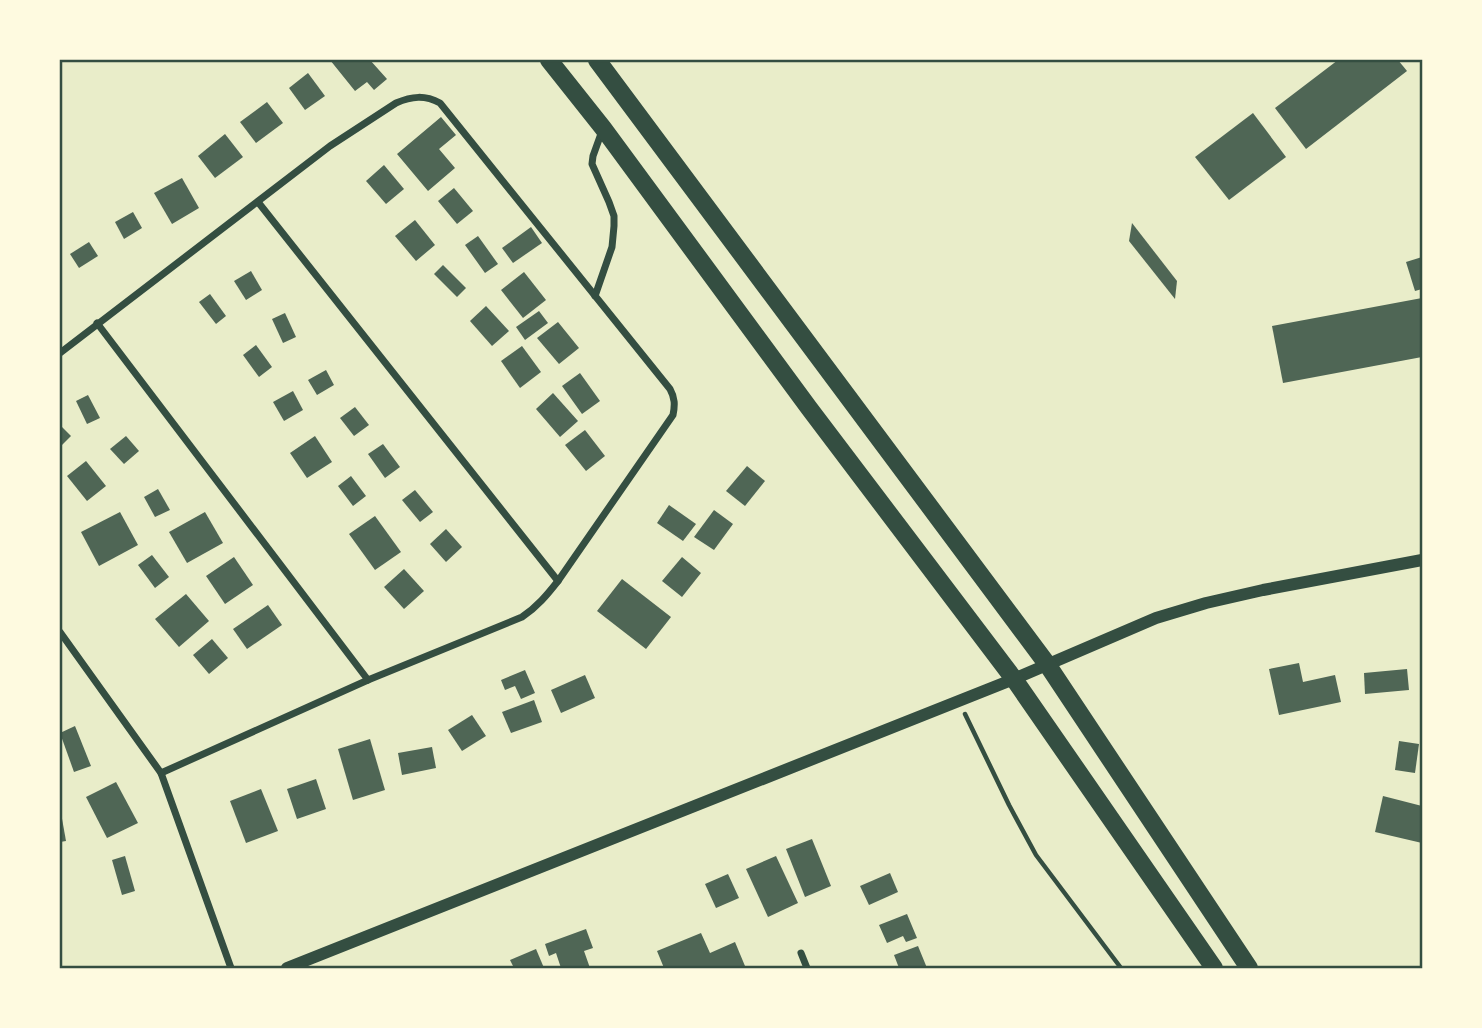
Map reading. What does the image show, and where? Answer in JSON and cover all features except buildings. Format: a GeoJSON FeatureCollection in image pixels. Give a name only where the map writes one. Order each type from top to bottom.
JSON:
{"type":"FeatureCollection","features":[{"type":"Feature","properties":{"kind":"main road"},"geometry":{"type":"LineString","coordinates":[[549,60],[603,128],[817,419],[1014,679],[1214,968]]}},
{"type":"Feature","properties":{"kind":"main road"},"geometry":{"type":"LineString","coordinates":[[597,60],[1047,664],[1249,968]]}},
{"type":"Feature","properties":{"kind":"street"},"geometry":{"type":"LineString","coordinates":[[60,353],[330,146],[396,103],[417,97],[433,99],[440,103],[670,389],[675,402],[673,415],[558,580],[542,601],[522,617],[368,680],[160,773]]}},
{"type":"Feature","properties":{"kind":"street"},"geometry":{"type":"LineString","coordinates":[[595,296],[612,247],[614,226],[610,202],[592,164],[603,128]]}},
{"type":"Feature","properties":{"kind":"street"},"geometry":{"type":"LineString","coordinates":[[258,202],[558,580]]}},
{"type":"Feature","properties":{"kind":"street"},"geometry":{"type":"LineString","coordinates":[[97,323],[368,680]]}},
{"type":"Feature","properties":{"kind":"street"},"geometry":{"type":"LineString","coordinates":[[287,968],[1014,679],[1156,618],[1263,590],[1423,560]]}},
{"type":"Feature","properties":{"kind":"street"},"geometry":{"type":"LineString","coordinates":[[60,632],[160,773],[232,968]]}},
{"type":"Feature","properties":{"kind":"street"},"geometry":{"type":"LineString","coordinates":[[801,953],[807,968]]}},
{"type":"Feature","properties":{"kind":"path"},"geometry":{"type":"LineString","coordinates":[[958,701],[1036,855],[1121,968]]}}]}
